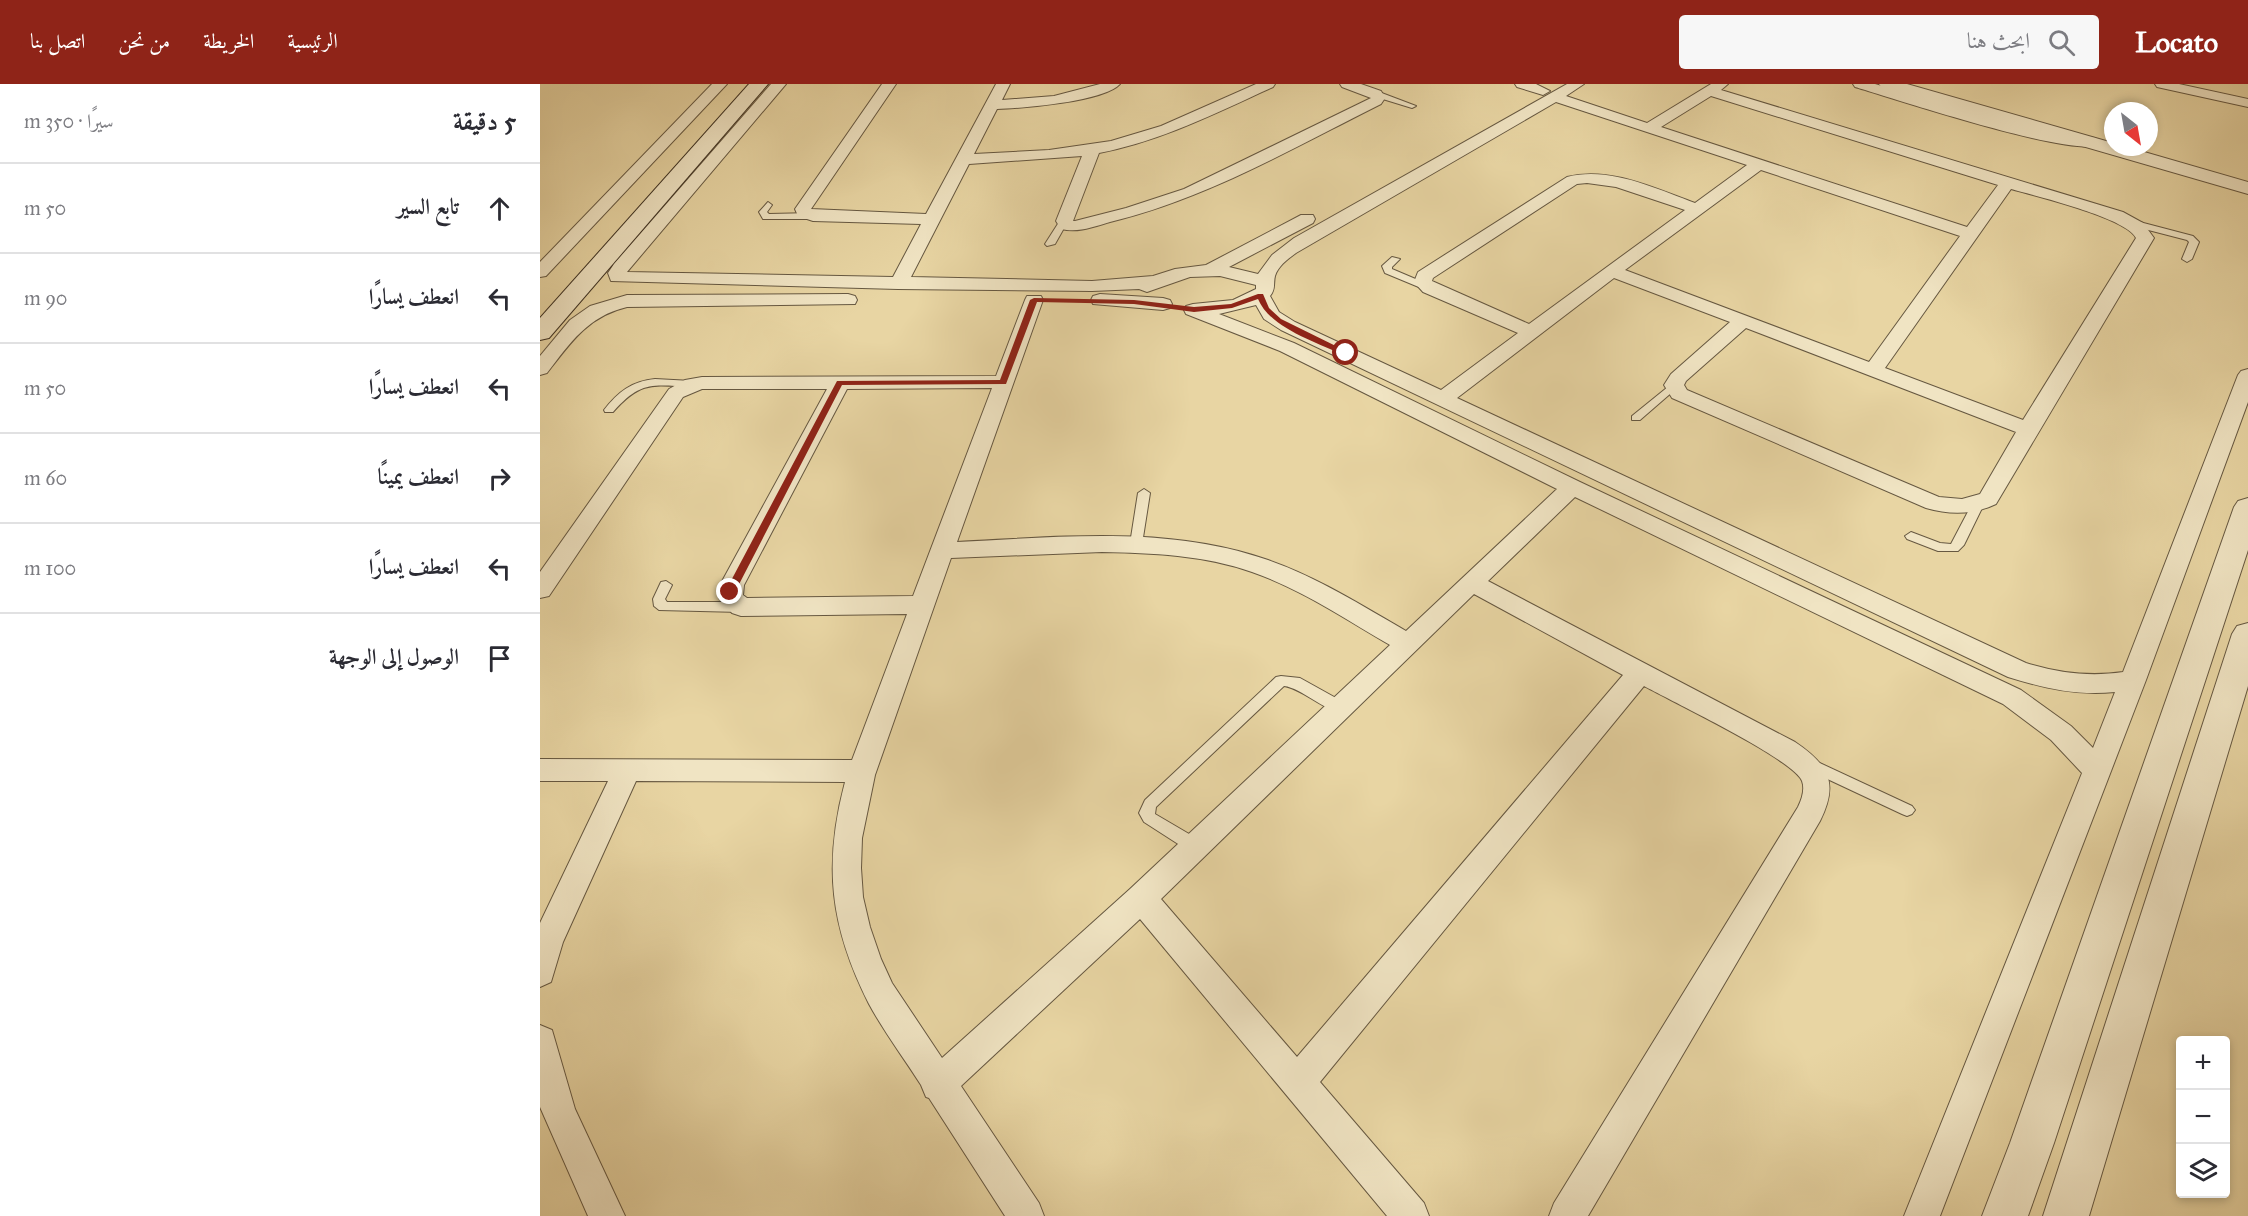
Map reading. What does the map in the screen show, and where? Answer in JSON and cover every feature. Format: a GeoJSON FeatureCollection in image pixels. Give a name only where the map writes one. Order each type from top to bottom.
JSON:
{"type":"FeatureCollection","features":[{"type":"Feature","properties":{"kind":"main road"},"geometry":{"type":"LineString","coordinates":[[540,306],[742,84]]}},
{"type":"Feature","properties":{"kind":"main road"},"geometry":{"type":"LineString","coordinates":[[540,333],[759,84]]}},
{"type":"Feature","properties":{"kind":"street"},"geometry":{"type":"LineString","coordinates":[[540,272],[720,84]]}},
{"type":"Feature","properties":{"kind":"street"},"geometry":{"type":"LineString","coordinates":[[779,84],[616,275],[622,279],[1110,286],[1162,280],[1210,270],[1551,91],[1577,84]]}},
{"type":"Feature","properties":{"kind":"street"},"geometry":{"type":"LineString","coordinates":[[889,84],[803,209],[807,215],[813,216],[932,219]]}},
{"type":"Feature","properties":{"kind":"street"},"geometry":{"type":"LineString","coordinates":[[898,284],[1004,84]]}},
{"type":"Feature","properties":{"kind":"street"},"geometry":{"type":"LineString","coordinates":[[992,105],[1052,102],[1090,93],[1113,84]]}},
{"type":"Feature","properties":{"kind":"street"},"geometry":{"type":"LineString","coordinates":[[964,159],[1031,157],[1092,150],[1162,131],[1268,84]]}},
{"type":"Feature","properties":{"kind":"street"},"geometry":{"type":"LineString","coordinates":[[1092,150],[1064,221],[1067,225],[1084,224],[1147,208],[1190,192],[1371,104],[1378,98],[1376,94],[1347,84]]}},
{"type":"Feature","properties":{"kind":"street"},"geometry":{"type":"LineString","coordinates":[[1522,84],[1551,91],[1649,128],[1971,234]]}},
{"type":"Feature","properties":{"kind":"street"},"geometry":{"type":"LineString","coordinates":[[1860,84],[2042,136],[2074,142],[2104,141]]}},
{"type":"Feature","properties":{"kind":"street"},"geometry":{"type":"LineString","coordinates":[[1888,84],[2104,141]]}},
{"type":"Feature","properties":{"kind":"street"},"geometry":{"type":"LineString","coordinates":[[1920,84],[2104,141]]}},
{"type":"Feature","properties":{"kind":"street"},"geometry":{"type":"LineString","coordinates":[[2162,84],[2219,99],[2248,103]]}},
{"type":"Feature","properties":{"kind":"street"},"geometry":{"type":"LineString","coordinates":[[2190,84],[2248,95]]}},
{"type":"Feature","properties":{"kind":"street"},"geometry":{"type":"LineString","coordinates":[[1649,128],[1715,88],[2132,223],[2142,230],[2145,238],[2028,429],[1988,499],[1978,504],[1958,507],[1934,503],[1679,394],[1674,386],[1678,378],[1743,321]]}},
{"type":"Feature","properties":{"kind":"street"},"geometry":{"type":"LineString","coordinates":[[1194,310],[1232,306],[1263,289],[1279,259],[1300,242],[1551,91]]}},
{"type":"Feature","properties":{"kind":"street"},"geometry":{"type":"LineString","coordinates":[[2158,152],[2248,177]]}},
{"type":"Feature","properties":{"kind":"street"},"geometry":{"type":"LineString","coordinates":[[2150,156],[2248,188]]}},
{"type":"Feature","properties":{"kind":"street"},"geometry":{"type":"LineString","coordinates":[[1443,399],[1612,271],[1759,164]]}},
{"type":"Feature","properties":{"kind":"street"},"geometry":{"type":"LineString","coordinates":[[1531,332],[1429,288],[1423,282],[1424,276],[1429,270],[1572,180],[1589,177],[1606,180],[1697,209]]}},
{"type":"Feature","properties":{"kind":"street"},"geometry":{"type":"LineString","coordinates":[[1873,370],[2008,182]]}},
{"type":"Feature","properties":{"kind":"street"},"geometry":{"type":"LineString","coordinates":[[1210,270],[1233,272],[1263,289]]}},
{"type":"Feature","properties":{"kind":"street"},"geometry":{"type":"LineString","coordinates":[[1612,271],[2028,429]]}},
{"type":"Feature","properties":{"kind":"street"},"geometry":{"type":"LineString","coordinates":[[1162,280],[1152,284],[1145,291],[1149,298],[1163,304]]}},
{"type":"Feature","properties":{"kind":"street"},"geometry":{"type":"LineString","coordinates":[[1263,289],[1266,308],[1278,321],[2017,670],[2046,680],[2076,685],[2104,685],[2133,680]]}},
{"type":"Feature","properties":{"kind":"street"},"geometry":{"type":"LineString","coordinates":[[1026,1216],[880,994],[863,957],[851,920],[846,882],[846,844],[852,807],[862,771],[1034,300]]}},
{"type":"Feature","properties":{"kind":"street"},"geometry":{"type":"LineString","coordinates":[[540,369],[577,322],[589,312],[607,304],[627,301],[1105,300],[1163,304],[1194,310],[1287,347],[1572,488],[2012,697],[2061,733],[2097,770]]}},
{"type":"Feature","properties":{"kind":"street"},"geometry":{"type":"LineString","coordinates":[[1922,1216],[2133,680],[2248,375]]}},
{"type":"Feature","properties":{"kind":"street"},"geometry":{"type":"LineString","coordinates":[[540,590],[676,393],[692,384],[1003,382]]}},
{"type":"Feature","properties":{"kind":"street"},"geometry":{"type":"LineString","coordinates":[[840,383],[732,585],[731,598],[741,607],[922,605]]}},
{"type":"Feature","properties":{"kind":"street"},"geometry":{"type":"LineString","coordinates":[[938,1085],[1141,898],[1572,488]]}},
{"type":"Feature","properties":{"kind":"street"},"geometry":{"type":"LineString","coordinates":[[2005,1216],[2032,1143],[2248,507]]}},
{"type":"Feature","properties":{"kind":"street"},"geometry":{"type":"LineString","coordinates":[[942,551],[1136,544],[1179,547],[1220,554],[1259,565],[1296,581],[1407,643]]}},
{"type":"Feature","properties":{"kind":"street"},"geometry":{"type":"LineString","coordinates":[[1471,582],[1804,762],[1816,779],[1819,797],[1567,1216]]}},
{"type":"Feature","properties":{"kind":"street"},"geometry":{"type":"LineString","coordinates":[[2066,1216],[2248,633]]}},
{"type":"Feature","properties":{"kind":"street"},"geometry":{"type":"LineString","coordinates":[[1299,1082],[1641,672]]}},
{"type":"Feature","properties":{"kind":"street"},"geometry":{"type":"LineString","coordinates":[[540,770],[862,771]]}},
{"type":"Feature","properties":{"kind":"street"},"geometry":{"type":"LineString","coordinates":[[540,972],[547,942],[627,770]]}},
{"type":"Feature","properties":{"kind":"street"},"geometry":{"type":"LineString","coordinates":[[1141,898],[1411,1216]]}},
{"type":"Feature","properties":{"kind":"street"},"geometry":{"type":"LineString","coordinates":[[540,1041],[543,1066],[554,1099],[608,1216]]}},
{"type":"Feature","properties":{"kind":"lane"},"geometry":{"type":"LineString","coordinates":[[1376,94],[1412,106]]}},
{"type":"Feature","properties":{"kind":"lane"},"geometry":{"type":"LineString","coordinates":[[768,205],[763,212],[766,217],[813,216]]}},
{"type":"Feature","properties":{"kind":"lane"},"geometry":{"type":"LineString","coordinates":[[1050,244],[1064,221]]}},
{"type":"Feature","properties":{"kind":"lane"},"geometry":{"type":"LineString","coordinates":[[2132,223],[2190,238],[2194,242],[2187,259]]}},
{"type":"Feature","properties":{"kind":"lane"},"geometry":{"type":"LineString","coordinates":[[1395,259],[1387,266],[1388,271],[1429,288]]}},
{"type":"Feature","properties":{"kind":"lane"},"geometry":{"type":"LineString","coordinates":[[609,410],[623,392],[632,387],[652,383],[692,384]]}},
{"type":"Feature","properties":{"kind":"lane"},"geometry":{"type":"LineString","coordinates":[[1636,418],[1674,386]]}},
{"type":"Feature","properties":{"kind":"lane"},"geometry":{"type":"LineString","coordinates":[[1136,544],[1144,493]]}},
{"type":"Feature","properties":{"kind":"lane"},"geometry":{"type":"LineString","coordinates":[[1911,536],[1938,547],[1953,548],[1958,545],[1978,504]]}},
{"type":"Feature","properties":{"kind":"lane"},"geometry":{"type":"LineString","coordinates":[[666,585],[659,598],[659,603],[664,607],[741,607]]}},
{"type":"Feature","properties":{"kind":"lane"},"geometry":{"type":"LineString","coordinates":[[1195,846],[1149,818],[1147,813],[1150,804],[1281,681],[1295,682],[1340,707]]}},
{"type":"Feature","properties":{"kind":"lane"},"geometry":{"type":"LineString","coordinates":[[1804,762],[1907,810]]}},
{"type":"Feature","properties":{"kind":"route"},"geometry":{"type":"LineString","coordinates":[[730,592],[840,383],[1003,382],[1034,300],[1075,299],[1134,302],[1163,304],[1194,310],[1232,306],[1261,296],[1266,308],[1278,321],[1346,353]]}}]}
